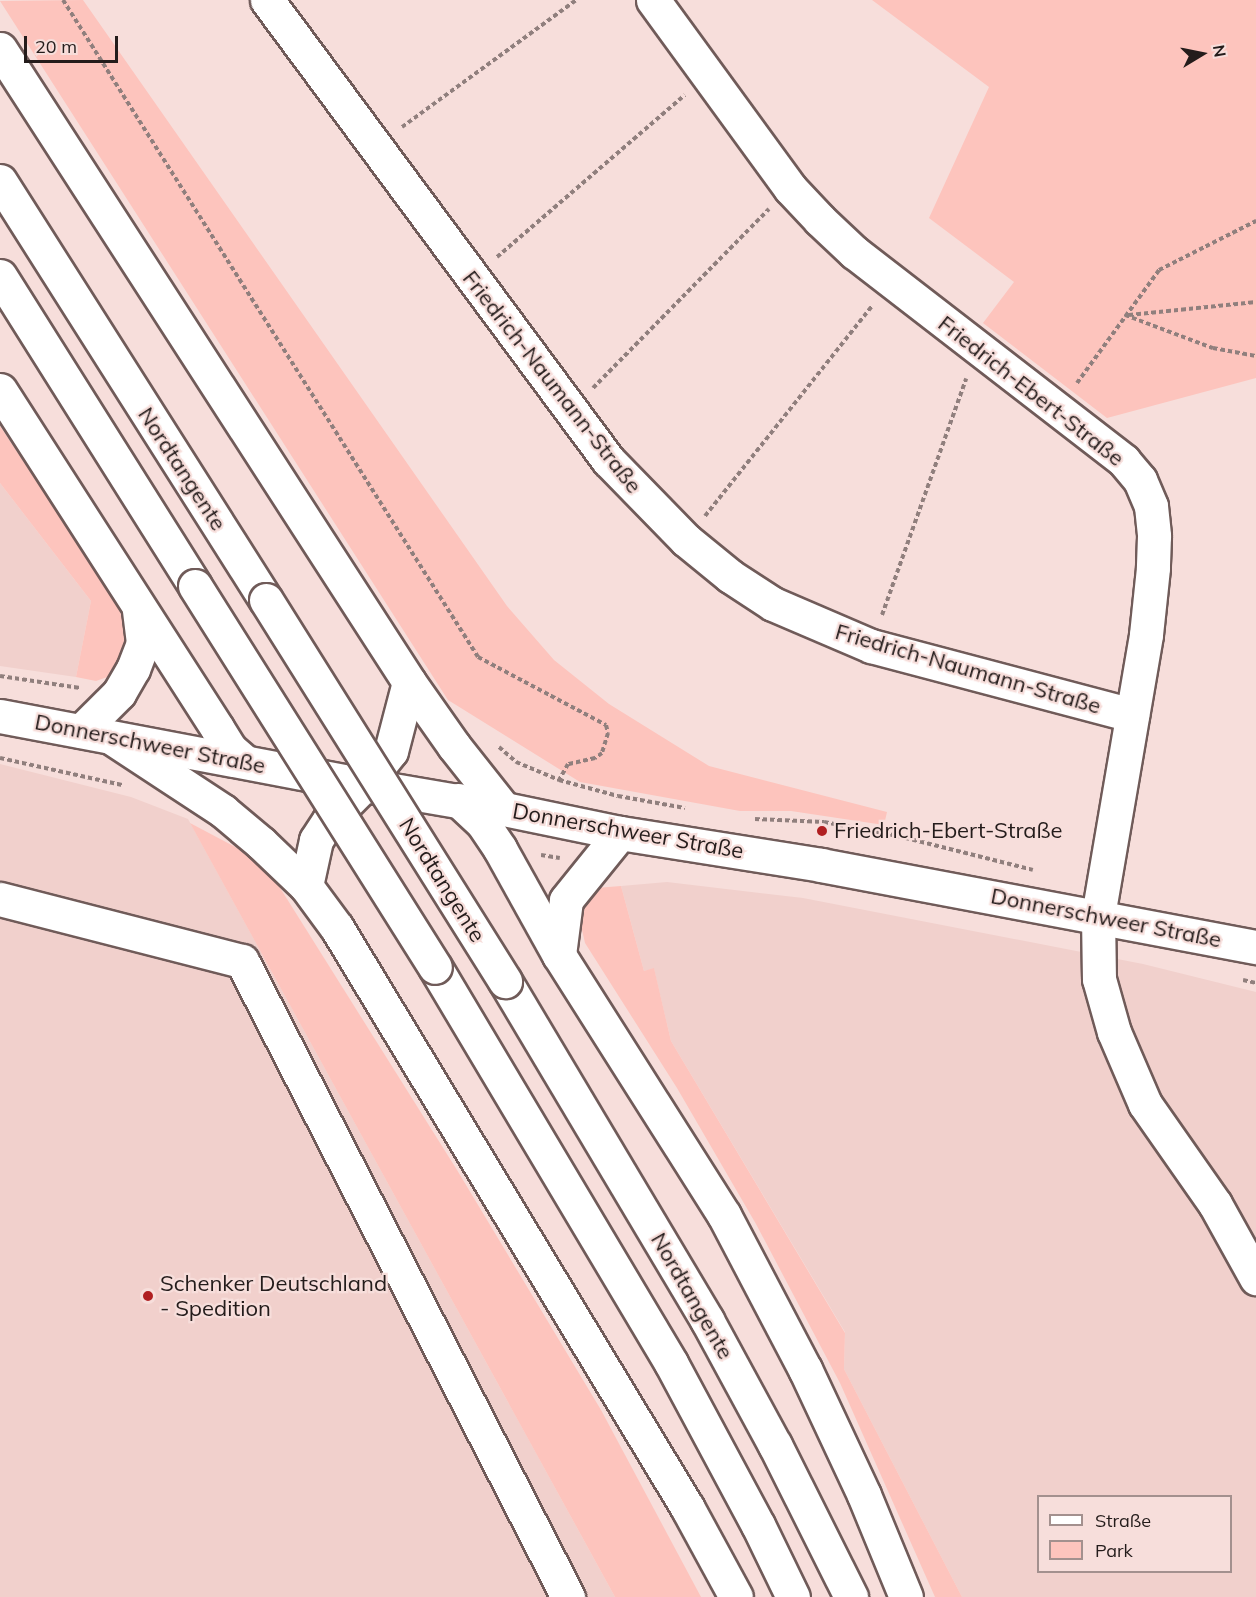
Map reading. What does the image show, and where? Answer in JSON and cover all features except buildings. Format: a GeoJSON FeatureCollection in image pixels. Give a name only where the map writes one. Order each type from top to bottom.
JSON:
{"type":"FeatureCollection","features":[{"type":"Feature","properties":{"kind":"main road","name":"Friedrich-Naumann-Straße"},"geometry":{"type":"LineString","coordinates":[[267,0],[608,460],[686,540],[730,576],[774,604],[871,646],[1132,715]]}},
{"type":"Feature","properties":{"kind":"main road","name":"Friedrich-Ebert-Straße"},"geometry":{"type":"LineString","coordinates":[[653,0],[790,188],[854,252],[1124,461],[1140,480],[1151,506],[1154,536],[1153,568],[1146,635],[1098,916],[1099,980],[1114,1032],[1145,1104],[1215,1204],[1256,1278]]}},
{"type":"Feature","properties":{"kind":"main road"},"geometry":{"type":"LineString","coordinates":[[0,49],[409,682],[454,746],[504,808]]}},
{"type":"Feature","properties":{"kind":"main road","name":"Nordtangente"},"geometry":{"type":"LineString","coordinates":[[0,181],[505,981],[707,1320],[775,1445],[851,1597]]}},
{"type":"Feature","properties":{"kind":"main road"},"geometry":{"type":"LineString","coordinates":[[0,276],[435,967],[671,1363],[758,1525],[793,1597]]}},
{"type":"Feature","properties":{"kind":"main road"},"geometry":{"type":"LineString","coordinates":[[0,390],[230,749],[244,761]]}},
{"type":"Feature","properties":{"kind":"main road"},"geometry":{"type":"LineString","coordinates":[[139,609],[143,643],[133,669],[96,734],[223,811],[306,886],[337,928],[519,1226],[687,1507],[736,1597]]}},
{"type":"Feature","properties":{"kind":"main road"},"geometry":{"type":"LineString","coordinates":[[306,886],[316,840],[328,820],[364,785],[391,751],[409,682]]}},
{"type":"Feature","properties":{"kind":"main road","name":"Donnerschweer Straße"},"geometry":{"type":"LineString","coordinates":[[0,716],[364,785],[504,808],[620,833],[821,865],[1256,947]]}},
{"type":"Feature","properties":{"kind":"main road"},"geometry":{"type":"LineString","coordinates":[[458,800],[482,822],[500,849],[559,955],[724,1215],[805,1369],[864,1495],[906,1597]]}},
{"type":"Feature","properties":{"kind":"main road"},"geometry":{"type":"LineString","coordinates":[[559,955],[566,900],[620,833]]}},
{"type":"Feature","properties":{"kind":"main road"},"geometry":{"type":"LineString","coordinates":[[0,899],[242,961],[568,1597]]}},
{"type":"Feature","properties":{"kind":"path"},"geometry":{"type":"LineString","coordinates":[[63,0],[478,657],[606,725],[608,733],[602,753],[595,758],[568,764],[559,780]]}},
{"type":"Feature","properties":{"kind":"path"},"geometry":{"type":"LineString","coordinates":[[376,147],[576,0]]}},
{"type":"Feature","properties":{"kind":"path"},"geometry":{"type":"LineString","coordinates":[[472,279],[708,75]]}},
{"type":"Feature","properties":{"kind":"path"},"geometry":{"type":"LineString","coordinates":[[570,411],[790,188]]}},
{"type":"Feature","properties":{"kind":"path"},"geometry":{"type":"LineString","coordinates":[[1058,411],[1125,315],[1160,270],[1256,221]]}},
{"type":"Feature","properties":{"kind":"path"},"geometry":{"type":"LineString","coordinates":[[686,540],[789,407],[892,282]]}},
{"type":"Feature","properties":{"kind":"path"},"geometry":{"type":"LineString","coordinates":[[1125,315],[1256,302]]}},
{"type":"Feature","properties":{"kind":"path"},"geometry":{"type":"LineString","coordinates":[[1125,315],[1213,348],[1256,356]]}},
{"type":"Feature","properties":{"kind":"path"},"geometry":{"type":"LineString","coordinates":[[871,646],[977,348]]}},
{"type":"Feature","properties":{"kind":"path"},"geometry":{"type":"LineString","coordinates":[[0,676],[119,693]]}},
{"type":"Feature","properties":{"kind":"path"},"geometry":{"type":"LineString","coordinates":[[454,746],[478,740],[491,742],[516,762],[559,780],[618,796],[695,809]]}},
{"type":"Feature","properties":{"kind":"path"},"geometry":{"type":"LineString","coordinates":[[750,819],[824,822],[898,836],[1036,870]]}},
{"type":"Feature","properties":{"kind":"shaded area"},"geometry":{"type":"Polygon","coordinates":[[[0,483],[91,601],[76,677],[0,666],[0,483]]]}},
{"type":"Feature","properties":{"kind":"shaded area"},"geometry":{"type":"Polygon","coordinates":[[[0,764],[131,797],[188,819],[615,1597],[0,1597],[0,764]]]}},
{"type":"Feature","properties":{"kind":"shaded area"},"geometry":{"type":"Polygon","coordinates":[[[667,882],[803,898],[1143,964],[1256,992],[1256,1597],[962,1597],[844,1369],[845,1332],[671,1041],[654,969],[644,971],[621,886],[667,882]]]}},
{"type":"Feature","properties":{"kind":"green space"},"geometry":{"type":"Polygon","coordinates":[[[83,0],[507,606],[554,660],[609,704],[709,766],[887,812],[884,825],[791,811],[740,811],[580,782],[448,700],[0,1],[83,0]]]}},
{"type":"Feature","properties":{"kind":"green space"},"geometry":{"type":"Polygon","coordinates":[[[872,0],[1256,0],[1256,378],[1107,418],[983,323],[1014,282],[929,218],[989,87],[872,0]]]}},
{"type":"Feature","properties":{"kind":"green space"},"geometry":{"type":"Polygon","coordinates":[[[0,426],[120,608],[128,648],[110,676],[96,681],[76,677],[91,601],[0,483],[0,426]]]}},
{"type":"Feature","properties":{"kind":"green space"},"geometry":{"type":"Polygon","coordinates":[[[190,823],[241,850],[277,883],[457,1170],[601,1410],[701,1597],[615,1597],[190,823]]]}},
{"type":"Feature","properties":{"kind":"green space"},"geometry":{"type":"Polygon","coordinates":[[[621,886],[644,971],[654,968],[671,1041],[845,1333],[844,1369],[962,1597],[935,1597],[840,1383],[756,1224],[677,1088],[585,943],[580,921],[585,901],[596,888],[621,886]]]}},
{"type":"Feature","properties":{"kind":"place","name":"Friedrich-Ebert-Straße"},"geometry":{"type":"Point","coordinates":[822,831]}},
{"type":"Feature","properties":{"kind":"place","name":"Schenker Deutschland - Spedition"},"geometry":{"type":"Point","coordinates":[148,1296]}}]}
